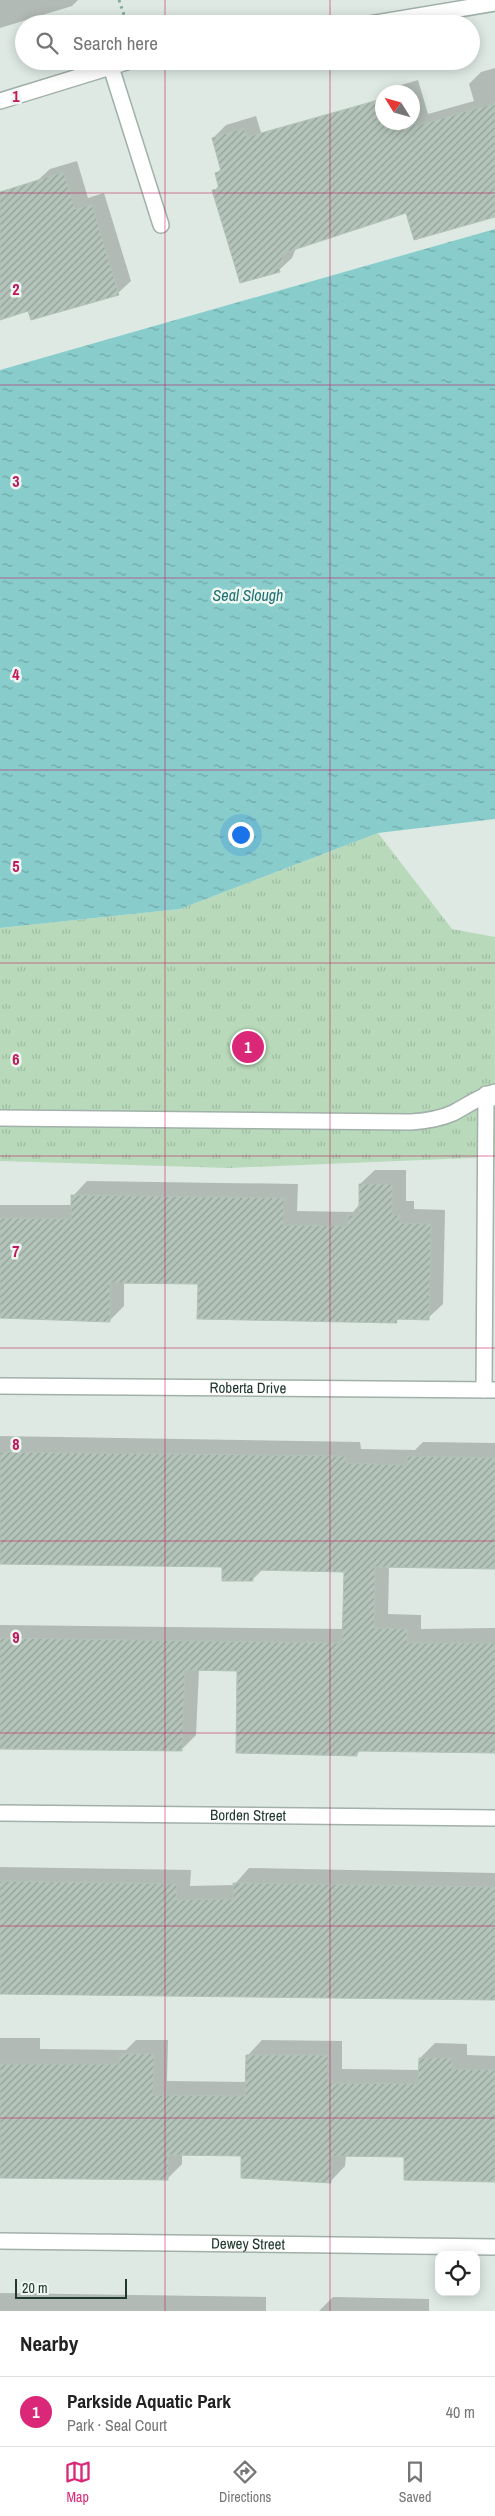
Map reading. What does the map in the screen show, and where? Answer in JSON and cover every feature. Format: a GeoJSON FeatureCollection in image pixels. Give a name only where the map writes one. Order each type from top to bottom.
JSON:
{"type":"FeatureCollection","features":[{"type":"Feature","properties":{"kind":"street"},"geometry":{"type":"LineString","coordinates":[[424,15],[495,3]]}},
{"type":"Feature","properties":{"kind":"street"},"geometry":{"type":"LineString","coordinates":[[0,101],[101,70]]}},
{"type":"Feature","properties":{"kind":"street"},"geometry":{"type":"LineString","coordinates":[[112,70],[161,225]]}},
{"type":"Feature","properties":{"kind":"street"},"geometry":{"type":"LineString","coordinates":[[0,1118],[411,1122],[434,1120],[452,1114],[492,1095],[489,1390]]}},
{"type":"Feature","properties":{"kind":"street","name":"Roberta Drive"},"geometry":{"type":"LineString","coordinates":[[0,1386],[489,1390]]}},
{"type":"Feature","properties":{"kind":"street","name":"Borden Street"},"geometry":{"type":"LineString","coordinates":[[0,1813],[495,1818]]}},
{"type":"Feature","properties":{"kind":"street","name":"Dewey Street"},"geometry":{"type":"LineString","coordinates":[[0,2241],[495,2246]]}},
{"type":"Feature","properties":{"kind":"path"},"geometry":{"type":"LineString","coordinates":[[119,0],[124,15]]}},
{"type":"Feature","properties":{"kind":"green space"},"geometry":{"type":"Polygon","coordinates":[[[378,833],[452,929],[495,937],[495,1157],[228,1168],[0,1161],[0,928],[180,909],[378,833]]]}},
{"type":"Feature","properties":{"kind":"water","name":"Seal Slough"},"geometry":{"type":"Polygon","coordinates":[[[495,229],[495,819],[378,833],[180,909],[0,928],[0,370],[495,229]]]}},
{"type":"Feature","properties":{"kind":"building"},"geometry":{"type":"Polygon","coordinates":[[[375,101],[375,130],[420,130],[420,125],[495,103],[495,217],[414,240],[406,213],[281,254],[284,264],[278,265],[280,272],[240,283],[212,190],[219,189],[215,173],[221,171],[212,138],[244,128],[247,137],[375,101]]]}},
{"type":"Feature","properties":{"kind":"building"},"geometry":{"type":"Polygon","coordinates":[[[64,172],[75,209],[92,204],[119,295],[31,320],[28,311],[0,320],[0,192],[64,172]]]}},
{"type":"Feature","properties":{"kind":"building"},"geometry":{"type":"Polygon","coordinates":[[[359,1184],[392,1184],[392,1215],[400,1215],[400,1223],[431,1224],[429,1320],[396,1319],[397,1323],[197,1319],[198,1284],[110,1283],[110,1322],[0,1318],[0,1218],[71,1219],[71,1195],[284,1198],[283,1225],[348,1226],[348,1215],[359,1215],[359,1184]]]}},
{"type":"Feature","properties":{"kind":"building"},"geometry":{"type":"Polygon","coordinates":[[[0,1452],[346,1456],[346,1463],[407,1465],[407,1456],[495,1458],[495,1569],[375,1567],[374,1628],[407,1629],[407,1643],[495,1643],[495,1753],[357,1751],[357,1756],[236,1753],[237,1671],[185,1670],[182,1751],[0,1749],[0,1638],[342,1643],[344,1572],[253,1570],[253,1581],[222,1581],[222,1567],[0,1564],[0,1452]]]}},
{"type":"Feature","properties":{"kind":"building"},"geometry":{"type":"Polygon","coordinates":[[[0,1881],[177,1884],[176,1900],[233,1899],[233,1883],[495,1887],[495,2000],[0,1994],[0,1881]]]}},
{"type":"Feature","properties":{"kind":"building"},"geometry":{"type":"Polygon","coordinates":[[[120,2054],[154,2054],[153,2095],[245,2096],[246,2055],[328,2055],[328,2083],[418,2084],[419,2058],[452,2058],[452,2069],[495,2070],[495,2182],[404,2180],[404,2157],[331,2156],[331,2183],[241,2178],[241,2156],[168,2155],[168,2180],[0,2178],[0,2064],[119,2064],[120,2054]]]}},
{"type":"Feature","properties":{"kind":"place","name":"Parkside Aquatic Park"},"geometry":{"type":"Point","coordinates":[248,1047]}}]}
